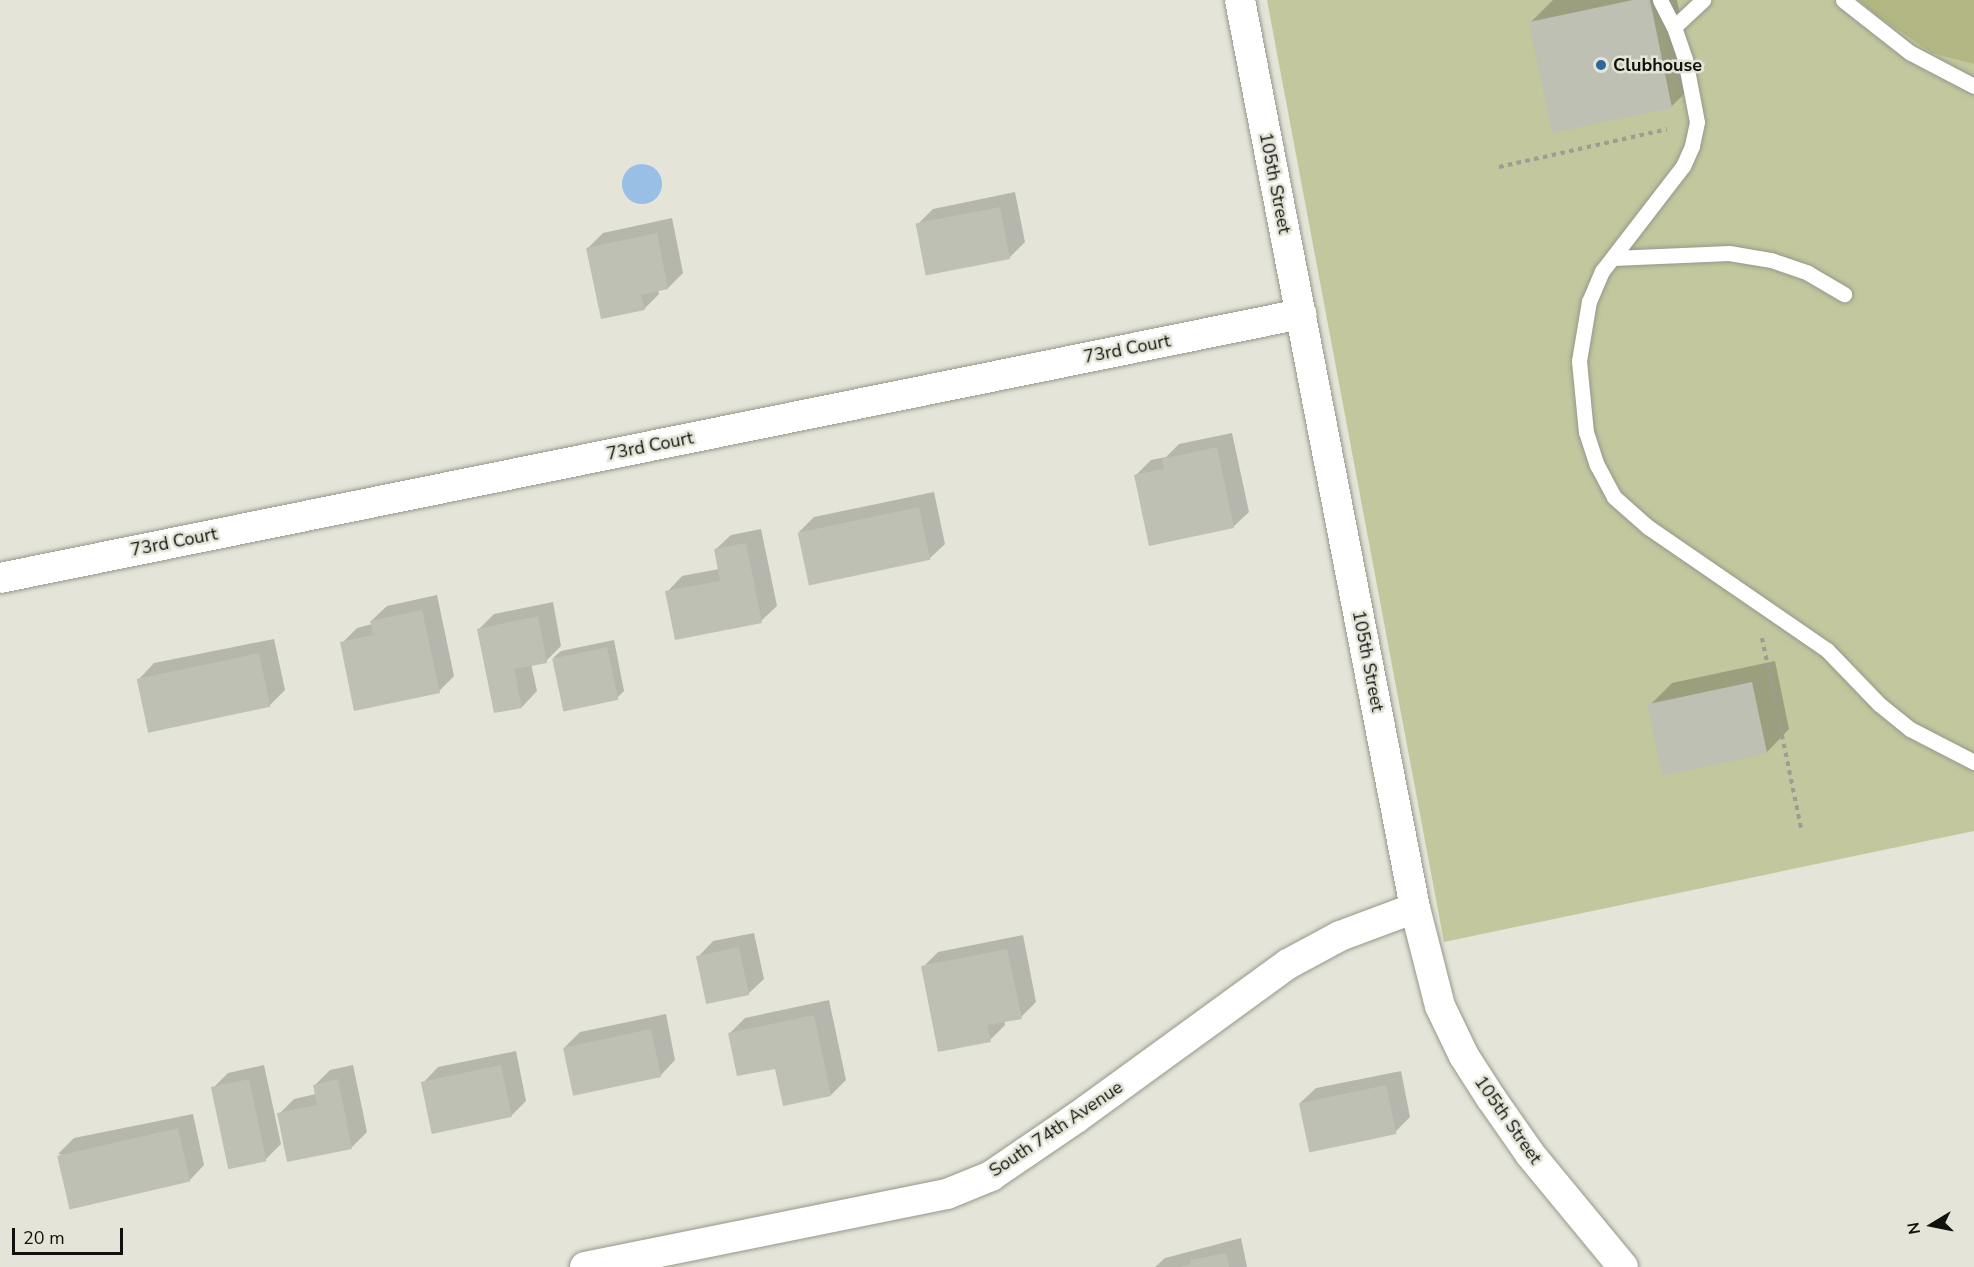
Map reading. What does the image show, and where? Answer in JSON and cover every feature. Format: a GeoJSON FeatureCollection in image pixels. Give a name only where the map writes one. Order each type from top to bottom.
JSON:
{"type":"FeatureCollection","features":[{"type":"Feature","properties":{"kind":"street","name":"105th Street"},"geometry":{"type":"LineString","coordinates":[[1240,0],[1415,908],[1440,1006],[1464,1056],[1530,1154],[1623,1267]]}},
{"type":"Feature","properties":{"kind":"street","name":"73rd Court"},"geometry":{"type":"LineString","coordinates":[[0,578],[1300,314]]}},
{"type":"Feature","properties":{"kind":"street","name":"South 74th Avenue"},"geometry":{"type":"LineString","coordinates":[[585,1267],[947,1194],[991,1176],[1076,1118],[1288,963],[1340,936],[1415,908]]}},
{"type":"Feature","properties":{"kind":"lane"},"geometry":{"type":"LineString","coordinates":[[1660,0],[1674,27],[1685,59],[1697,122],[1692,146],[1683,166],[1602,271],[1589,301],[1579,361],[1586,432],[1597,465],[1614,497],[1648,527],[1827,650],[1879,704],[1910,729],[1974,762]]}},
{"type":"Feature","properties":{"kind":"lane"},"geometry":{"type":"LineString","coordinates":[[1674,27],[1703,0]]}},
{"type":"Feature","properties":{"kind":"lane"},"geometry":{"type":"LineString","coordinates":[[1843,0],[1909,52],[1974,86]]}},
{"type":"Feature","properties":{"kind":"lane"},"geometry":{"type":"LineString","coordinates":[[1613,258],[1728,253],[1771,260],[1808,273],[1844,294]]}},
{"type":"Feature","properties":{"kind":"path"},"geometry":{"type":"LineString","coordinates":[[1499,167],[1697,122]]}},
{"type":"Feature","properties":{"kind":"path"},"geometry":{"type":"LineString","coordinates":[[1753,599],[1801,828]]}},
{"type":"Feature","properties":{"kind":"green space"},"geometry":{"type":"Polygon","coordinates":[[[1267,0],[1974,0],[1974,831],[1444,942],[1267,0]]]}},
{"type":"Feature","properties":{"kind":"green space"},"geometry":{"type":"Polygon","coordinates":[[[1859,0],[1974,0],[1974,64],[1932,53],[1875,14],[1859,0]]]}},
{"type":"Feature","properties":{"kind":"water"},"geometry":{"type":"Polygon","coordinates":[[[642,164],[650,165],[656,170],[661,176],[661,192],[656,198],[650,203],[642,204],[634,203],[628,198],[623,192],[622,184],[623,176],[628,170],[634,165],[642,164]]]}},
{"type":"Feature","properties":{"kind":"building","name":"Clubhouse"},"geometry":{"type":"Polygon","coordinates":[[[1633,0],[1650,0],[1672,108],[1552,133],[1529,22],[1633,0]]]}},
{"type":"Feature","properties":{"kind":"building"},"geometry":{"type":"Polygon","coordinates":[[[1000,207],[1010,259],[926,275],[916,223],[1000,207]]]}},
{"type":"Feature","properties":{"kind":"building"},"geometry":{"type":"Polygon","coordinates":[[[657,233],[668,289],[641,295],[645,310],[601,319],[586,248],[657,233]]]}},
{"type":"Feature","properties":{"kind":"building"},"geometry":{"type":"Polygon","coordinates":[[[1217,447],[1234,528],[1149,546],[1134,475],[1164,469],[1162,459],[1217,447]]]}},
{"type":"Feature","properties":{"kind":"building"},"geometry":{"type":"Polygon","coordinates":[[[919,507],[930,560],[809,586],[798,533],[919,507]]]}},
{"type":"Feature","properties":{"kind":"building"},"geometry":{"type":"Polygon","coordinates":[[[746,543],[762,623],[675,640],[665,591],[720,581],[714,549],[746,543]]]}},
{"type":"Feature","properties":{"kind":"building"},"geometry":{"type":"Polygon","coordinates":[[[422,610],[440,693],[354,711],[340,642],[373,635],[370,621],[422,610]]]}},
{"type":"Feature","properties":{"kind":"building"},"geometry":{"type":"Polygon","coordinates":[[[538,616],[547,663],[514,669],[522,708],[494,713],[477,629],[538,616]]]}},
{"type":"Feature","properties":{"kind":"building"},"geometry":{"type":"Polygon","coordinates":[[[607,647],[618,700],[563,711],[552,659],[607,647]]]}},
{"type":"Feature","properties":{"kind":"building"},"geometry":{"type":"Polygon","coordinates":[[[259,653],[270,707],[148,733],[137,679],[259,653]]]}},
{"type":"Feature","properties":{"kind":"building"},"geometry":{"type":"Polygon","coordinates":[[[1752,682],[1767,753],[1663,776],[1647,704],[1752,682]]]}},
{"type":"Feature","properties":{"kind":"building"},"geometry":{"type":"Polygon","coordinates":[[[739,947],[749,995],[706,1004],[696,956],[739,947]]]}},
{"type":"Feature","properties":{"kind":"building"},"geometry":{"type":"Polygon","coordinates":[[[1007,949],[1022,1019],[987,1025],[991,1042],[938,1052],[921,966],[1007,949]]]}},
{"type":"Feature","properties":{"kind":"building"},"geometry":{"type":"Polygon","coordinates":[[[814,1015],[831,1096],[783,1106],[775,1069],[737,1076],[728,1033],[814,1015]]]}},
{"type":"Feature","properties":{"kind":"building"},"geometry":{"type":"Polygon","coordinates":[[[651,1029],[661,1077],[573,1096],[563,1048],[651,1029]]]}},
{"type":"Feature","properties":{"kind":"building"},"geometry":{"type":"Polygon","coordinates":[[[501,1065],[512,1117],[432,1134],[421,1082],[501,1065]]]}},
{"type":"Feature","properties":{"kind":"building"},"geometry":{"type":"Polygon","coordinates":[[[249,1079],[266,1161],[228,1169],[211,1087],[249,1079]]]}},
{"type":"Feature","properties":{"kind":"building"},"geometry":{"type":"Polygon","coordinates":[[[338,1079],[352,1149],[287,1162],[277,1113],[317,1105],[313,1085],[338,1079]]]}},
{"type":"Feature","properties":{"kind":"building"},"geometry":{"type":"Polygon","coordinates":[[[1386,1085],[1396,1134],[1309,1152],[1299,1104],[1386,1085]]]}},
{"type":"Feature","properties":{"kind":"building"},"geometry":{"type":"Polygon","coordinates":[[[178,1128],[190,1182],[70,1209],[57,1156],[178,1128]]]}},
{"type":"Feature","properties":{"kind":"building"},"geometry":{"type":"Polygon","coordinates":[[[1226,1253],[1229,1267],[1180,1267],[1191,1264],[1190,1260],[1226,1253]]]}},
{"type":"Feature","properties":{"kind":"place","name":"Clubhouse"},"geometry":{"type":"Point","coordinates":[1601,65]}}]}
